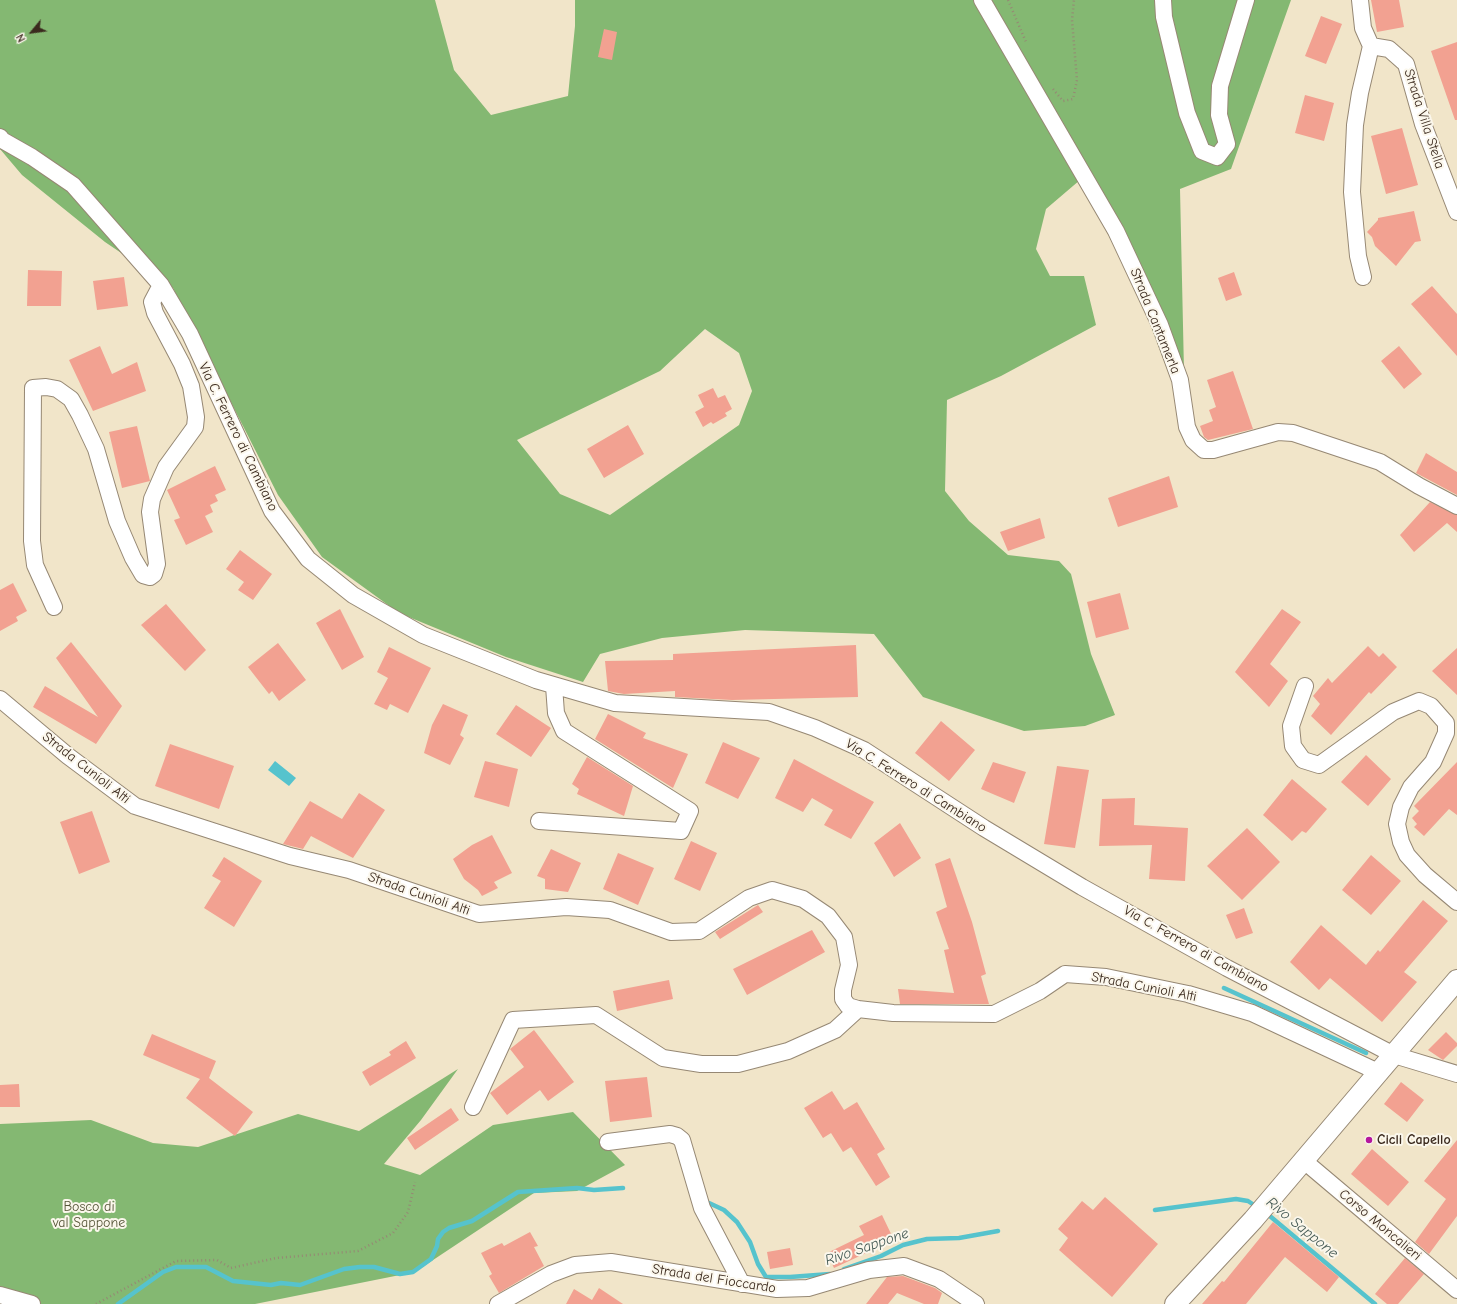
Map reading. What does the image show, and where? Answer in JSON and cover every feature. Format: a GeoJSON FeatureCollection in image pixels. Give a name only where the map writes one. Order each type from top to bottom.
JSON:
{"type":"FeatureCollection","features":[{"type":"Feature","properties":{"kind":"main road"},"geometry":{"type":"LineString","coordinates":[[1175,1304],[1253,1220],[1457,980]]}},
{"type":"Feature","properties":{"kind":"street","name":"Strada Cantamerla"},"geometry":{"type":"LineString","coordinates":[[982,0],[1116,231],[1160,324],[1180,380],[1187,427],[1193,440],[1204,450],[1213,450],[1278,432],[1293,434],[1380,462],[1419,486],[1457,506]]}},
{"type":"Feature","properties":{"kind":"street"},"geometry":{"type":"LineString","coordinates":[[1163,0],[1164,18],[1187,113],[1202,151],[1216,157],[1227,144],[1220,115],[1220,86],[1246,0]]}},
{"type":"Feature","properties":{"kind":"street"},"geometry":{"type":"LineString","coordinates":[[1360,0],[1363,28],[1371,46],[1360,93],[1355,125],[1352,192],[1358,256],[1363,277]]}},
{"type":"Feature","properties":{"kind":"street","name":"Strada Villa Stella"},"geometry":{"type":"LineString","coordinates":[[1371,46],[1389,49],[1406,64],[1423,124],[1457,212]]}},
{"type":"Feature","properties":{"kind":"street","name":"Via C. Ferrero di Cambiano"},"geometry":{"type":"LineString","coordinates":[[0,137],[2,140],[32,157],[73,185],[161,285],[190,334],[272,511],[308,559],[353,595],[423,635],[554,686],[615,703],[769,712],[815,728],[864,750],[984,828],[1082,887],[1227,968],[1394,1055],[1457,1074]]}},
{"type":"Feature","properties":{"kind":"street"},"geometry":{"type":"LineString","coordinates":[[54,607],[35,565],[32,541],[33,388],[46,387],[57,389],[71,400],[96,449],[117,521],[133,558],[143,575],[150,577],[154,574],[157,564],[150,512],[152,499],[166,467],[195,427],[196,417],[191,386],[182,364],[155,313],[152,302],[161,285]]}},
{"type":"Feature","properties":{"kind":"street"},"geometry":{"type":"LineString","coordinates":[[540,821],[680,831],[690,811],[564,731],[556,713],[554,686]]}},
{"type":"Feature","properties":{"kind":"street"},"geometry":{"type":"LineString","coordinates":[[1305,686],[1291,726],[1293,746],[1303,760],[1319,765],[1393,712],[1419,701],[1431,706],[1451,720],[1433,762],[1411,788],[1401,807],[1397,824],[1401,842],[1407,856],[1425,875],[1457,902]]}},
{"type":"Feature","properties":{"kind":"street","name":"Strada Cunioli Alti"},"geometry":{"type":"LineString","coordinates":[[0,699],[68,756],[135,806],[290,856],[349,870],[479,914],[566,907],[610,910],[671,932],[699,931],[749,898],[772,890],[803,899],[828,916],[844,937],[850,965],[843,990],[844,999],[848,1006],[858,1009],[893,1013],[994,1014],[1040,991],[1065,974],[1106,977],[1188,994],[1252,1013],[1378,1072]]}},
{"type":"Feature","properties":{"kind":"street"},"geometry":{"type":"LineString","coordinates":[[473,1107],[513,1020],[596,1014],[663,1058],[701,1064],[738,1064],[788,1051],[828,1033],[834,1030],[858,1009]]}},
{"type":"Feature","properties":{"kind":"street"},"geometry":{"type":"LineString","coordinates":[[608,1142],[670,1134],[677,1136],[682,1140],[702,1208],[742,1284]]}},
{"type":"Feature","properties":{"kind":"street","name":"Corso Moncalieri"},"geometry":{"type":"LineString","coordinates":[[1303,1160],[1457,1290]]}},
{"type":"Feature","properties":{"kind":"street","name":"Strada del Fioccardo"},"geometry":{"type":"LineString","coordinates":[[498,1304],[551,1274],[575,1265],[611,1262],[777,1289],[808,1288],[869,1270],[904,1266],[939,1279],[976,1304]]}},
{"type":"Feature","properties":{"kind":"street"},"geometry":{"type":"LineString","coordinates":[[0,1295],[32,1304]]}},
{"type":"Feature","properties":{"kind":"path"},"geometry":{"type":"LineString","coordinates":[[1008,0],[1027,44]]}},
{"type":"Feature","properties":{"kind":"path"},"geometry":{"type":"LineString","coordinates":[[1049,82],[1063,101],[1073,99],[1077,80],[1072,20],[1074,0]]}},
{"type":"Feature","properties":{"kind":"path"},"geometry":{"type":"LineString","coordinates":[[96,1304],[176,1261],[217,1260],[231,1268],[276,1258],[358,1251],[393,1233],[408,1212],[415,1182]]}},
{"type":"Feature","properties":{"kind":"green space"},"geometry":{"type":"Polygon","coordinates":[[[0,0],[435,0],[454,70],[491,115],[568,96],[575,26],[575,0],[1291,0],[1231,169],[1180,189],[1185,417],[1139,294],[1080,180],[1046,209],[1036,249],[1050,276],[1084,276],[1096,325],[1001,376],[947,400],[945,491],[969,521],[1008,555],[1059,561],[1071,574],[1091,654],[1115,715],[1085,726],[1024,731],[923,697],[874,634],[745,630],[662,638],[600,654],[583,682],[506,657],[399,613],[322,557],[278,495],[173,288],[105,242],[22,175],[0,149],[0,0]],[[705,329],[660,371],[517,440],[560,494],[610,515],[739,425],[752,391],[739,353],[705,329]]]}},
{"type":"Feature","properties":{"kind":"green space","name":"Bosco di val Sappone"},"geometry":{"type":"Polygon","coordinates":[[[458,1069],[421,1120],[384,1164],[420,1175],[493,1125],[573,1112],[625,1165],[577,1191],[534,1193],[415,1272],[255,1304],[0,1304],[0,1124],[91,1120],[153,1143],[198,1147],[298,1114],[359,1131],[458,1069]]]}},
{"type":"Feature","properties":{"kind":"water"},"geometry":{"type":"Polygon","coordinates":[[[275,761],[296,778],[289,786],[268,770],[275,761]]]}},
{"type":"Feature","properties":{"kind":"building"},"geometry":{"type":"Polygon","coordinates":[[[1371,0],[1399,0],[1404,27],[1377,32],[1371,0]]]}},
{"type":"Feature","properties":{"kind":"building"},"geometry":{"type":"Polygon","coordinates":[[[1321,16],[1342,24],[1326,64],[1305,56],[1321,16]]]}},
{"type":"Feature","properties":{"kind":"building"},"geometry":{"type":"Polygon","coordinates":[[[604,29],[617,32],[612,60],[598,57],[604,29]]]}},
{"type":"Feature","properties":{"kind":"building"},"geometry":{"type":"Polygon","coordinates":[[[1457,42],[1457,120],[1455,120],[1431,51],[1457,42]]]}},
{"type":"Feature","properties":{"kind":"building"},"geometry":{"type":"Polygon","coordinates":[[[1305,95],[1334,103],[1324,141],[1295,133],[1305,95]]]}},
{"type":"Feature","properties":{"kind":"building"},"geometry":{"type":"Polygon","coordinates":[[[1402,128],[1418,185],[1386,194],[1371,136],[1402,128]]]}},
{"type":"Feature","properties":{"kind":"building"},"geometry":{"type":"Polygon","coordinates":[[[1414,211],[1421,241],[1415,242],[1396,266],[1375,246],[1372,237],[1367,232],[1378,220],[1378,218],[1414,211]]]}},
{"type":"Feature","properties":{"kind":"building"},"geometry":{"type":"Polygon","coordinates":[[[28,270],[62,271],[61,306],[27,306],[28,270]]]}},
{"type":"Feature","properties":{"kind":"building"},"geometry":{"type":"Polygon","coordinates":[[[1234,272],[1242,295],[1226,301],[1218,278],[1234,272]]]}},
{"type":"Feature","properties":{"kind":"building"},"geometry":{"type":"Polygon","coordinates":[[[124,277],[128,306],[97,310],[93,281],[124,277]]]}},
{"type":"Feature","properties":{"kind":"building"},"geometry":{"type":"Polygon","coordinates":[[[1432,286],[1457,314],[1457,356],[1411,304],[1432,286]]]}},
{"type":"Feature","properties":{"kind":"building"},"geometry":{"type":"Polygon","coordinates":[[[100,346],[112,374],[137,362],[146,391],[93,411],[69,360],[100,346]]]}},
{"type":"Feature","properties":{"kind":"building"},"geometry":{"type":"Polygon","coordinates":[[[1399,346],[1422,374],[1404,389],[1381,361],[1399,346]]]}},
{"type":"Feature","properties":{"kind":"building"},"geometry":{"type":"Polygon","coordinates":[[[1233,371],[1253,429],[1208,440],[1204,437],[1200,426],[1213,421],[1209,410],[1216,407],[1207,380],[1233,371]]]}},
{"type":"Feature","properties":{"kind":"building"},"geometry":{"type":"Polygon","coordinates":[[[713,388],[718,398],[725,395],[732,409],[725,413],[727,416],[713,424],[711,422],[703,427],[695,412],[704,407],[698,395],[713,388]]]}},
{"type":"Feature","properties":{"kind":"building"},"geometry":{"type":"Polygon","coordinates":[[[628,425],[644,454],[604,478],[587,449],[628,425]]]}},
{"type":"Feature","properties":{"kind":"building"},"geometry":{"type":"Polygon","coordinates":[[[137,426],[150,481],[122,488],[109,432],[137,426]]]}},
{"type":"Feature","properties":{"kind":"building"},"geometry":{"type":"Polygon","coordinates":[[[1426,453],[1457,472],[1457,495],[1416,473],[1426,453]]]}},
{"type":"Feature","properties":{"kind":"building"},"geometry":{"type":"Polygon","coordinates":[[[215,466],[226,490],[215,495],[218,501],[210,505],[213,512],[205,516],[213,532],[186,545],[174,520],[180,518],[167,490],[215,466]]]}},
{"type":"Feature","properties":{"kind":"building"},"geometry":{"type":"Polygon","coordinates":[[[1169,476],[1178,507],[1118,527],[1108,498],[1169,476]]]}},
{"type":"Feature","properties":{"kind":"building"},"geometry":{"type":"Polygon","coordinates":[[[1430,502],[1457,515],[1457,532],[1447,523],[1414,552],[1400,535],[1430,502]]]}},
{"type":"Feature","properties":{"kind":"building"},"geometry":{"type":"Polygon","coordinates":[[[1040,518],[1045,538],[1008,551],[1000,532],[1040,518]]]}},
{"type":"Feature","properties":{"kind":"building"},"geometry":{"type":"Polygon","coordinates":[[[240,550],[272,574],[253,600],[238,590],[244,582],[226,569],[240,550]]]}},
{"type":"Feature","properties":{"kind":"building"},"geometry":{"type":"Polygon","coordinates":[[[13,583],[27,611],[16,617],[18,621],[0,631],[0,590],[13,583]]]}},
{"type":"Feature","properties":{"kind":"building"},"geometry":{"type":"Polygon","coordinates":[[[1120,593],[1129,629],[1096,638],[1087,602],[1120,593]]]}},
{"type":"Feature","properties":{"kind":"building"},"geometry":{"type":"Polygon","coordinates":[[[166,604],[206,650],[185,671],[141,625],[166,604]]]}},
{"type":"Feature","properties":{"kind":"building"},"geometry":{"type":"Polygon","coordinates":[[[340,609],[364,657],[342,670],[316,623],[340,609]]]}},
{"type":"Feature","properties":{"kind":"building"},"geometry":{"type":"Polygon","coordinates":[[[1282,609],[1301,622],[1270,664],[1288,681],[1269,707],[1235,672],[1282,609]]]}},
{"type":"Feature","properties":{"kind":"building"},"geometry":{"type":"Polygon","coordinates":[[[71,642],[122,706],[96,744],[33,707],[45,686],[98,717],[56,658],[71,642]]]}},
{"type":"Feature","properties":{"kind":"building"},"geometry":{"type":"Polygon","coordinates":[[[278,643],[306,680],[279,701],[272,691],[269,694],[248,667],[278,643]]]}},
{"type":"Feature","properties":{"kind":"building"},"geometry":{"type":"Polygon","coordinates":[[[856,645],[858,697],[732,700],[675,697],[675,691],[624,694],[608,691],[605,661],[673,660],[673,654],[856,645]]]}},
{"type":"Feature","properties":{"kind":"building"},"geometry":{"type":"Polygon","coordinates":[[[1368,646],[1379,657],[1383,653],[1397,667],[1371,694],[1369,692],[1331,735],[1311,716],[1320,704],[1313,696],[1328,678],[1332,683],[1368,646]]]}},
{"type":"Feature","properties":{"kind":"building"},"geometry":{"type":"Polygon","coordinates":[[[389,647],[431,668],[408,713],[390,704],[387,710],[374,704],[388,678],[377,672],[389,647]]]}},
{"type":"Feature","properties":{"kind":"building"},"geometry":{"type":"Polygon","coordinates":[[[1457,648],[1457,695],[1432,671],[1457,648]]]}},
{"type":"Feature","properties":{"kind":"building"},"geometry":{"type":"Polygon","coordinates":[[[443,704],[468,715],[460,735],[464,738],[450,765],[424,753],[432,725],[443,704]]]}},
{"type":"Feature","properties":{"kind":"building"},"geometry":{"type":"Polygon","coordinates":[[[516,705],[551,728],[531,757],[496,734],[516,705]]]}},
{"type":"Feature","properties":{"kind":"building"},"geometry":{"type":"Polygon","coordinates":[[[608,714],[646,733],[643,738],[688,754],[673,788],[595,739],[608,714]]]}},
{"type":"Feature","properties":{"kind":"building"},"geometry":{"type":"Polygon","coordinates":[[[941,721],[975,750],[949,781],[915,753],[941,721]]]}},
{"type":"Feature","properties":{"kind":"building"},"geometry":{"type":"Polygon","coordinates":[[[723,742],[760,758],[738,799],[705,783],[723,742]]]}},
{"type":"Feature","properties":{"kind":"building"},"geometry":{"type":"Polygon","coordinates":[[[170,744],[234,766],[219,809],[155,786],[170,744]]]}},
{"type":"Feature","properties":{"kind":"building"},"geometry":{"type":"Polygon","coordinates":[[[1366,755],[1391,779],[1368,806],[1341,782],[1366,755]]]}},
{"type":"Feature","properties":{"kind":"building"},"geometry":{"type":"Polygon","coordinates":[[[587,757],[633,786],[624,816],[577,794],[579,789],[572,784],[587,757]]]}},
{"type":"Feature","properties":{"kind":"building"},"geometry":{"type":"Polygon","coordinates":[[[794,759],[874,802],[851,839],[824,825],[833,810],[812,798],[803,812],[775,798],[794,759]]]}},
{"type":"Feature","properties":{"kind":"building"},"geometry":{"type":"Polygon","coordinates":[[[485,761],[518,769],[509,807],[474,797],[485,761]]]}},
{"type":"Feature","properties":{"kind":"building"},"geometry":{"type":"Polygon","coordinates":[[[993,762],[1026,772],[1014,803],[981,789],[993,762]]]}},
{"type":"Feature","properties":{"kind":"building"},"geometry":{"type":"Polygon","coordinates":[[[1457,762],[1457,815],[1449,809],[1424,836],[1414,827],[1417,824],[1412,818],[1419,811],[1414,806],[1457,762]]]}},
{"type":"Feature","properties":{"kind":"building"},"geometry":{"type":"Polygon","coordinates":[[[1057,766],[1089,770],[1075,848],[1044,844],[1057,766]]]}},
{"type":"Feature","properties":{"kind":"building"},"geometry":{"type":"Polygon","coordinates":[[[1292,779],[1327,809],[1306,833],[1302,831],[1292,841],[1263,815],[1292,779]]]}},
{"type":"Feature","properties":{"kind":"building"},"geometry":{"type":"Polygon","coordinates":[[[359,793],[385,810],[353,858],[311,836],[303,849],[283,844],[310,801],[342,819],[359,793]]]}},
{"type":"Feature","properties":{"kind":"building"},"geometry":{"type":"Polygon","coordinates":[[[1135,798],[1134,825],[1188,828],[1185,881],[1149,879],[1152,845],[1099,846],[1102,799],[1135,798]]]}},
{"type":"Feature","properties":{"kind":"building"},"geometry":{"type":"Polygon","coordinates":[[[92,811],[110,862],[79,874],[60,822],[92,811]]]}},
{"type":"Feature","properties":{"kind":"building"},"geometry":{"type":"Polygon","coordinates":[[[900,823],[921,858],[894,877],[874,843],[900,823]]]}},
{"type":"Feature","properties":{"kind":"building"},"geometry":{"type":"Polygon","coordinates":[[[1247,828],[1280,862],[1242,900],[1207,866],[1247,828]]]}},
{"type":"Feature","properties":{"kind":"building"},"geometry":{"type":"Polygon","coordinates":[[[492,835],[512,873],[494,882],[498,888],[482,896],[478,890],[464,879],[453,859],[472,845],[492,835]]]}},
{"type":"Feature","properties":{"kind":"building"},"geometry":{"type":"Polygon","coordinates":[[[691,841],[717,853],[700,891],[674,879],[691,841]]]}},
{"type":"Feature","properties":{"kind":"building"},"geometry":{"type":"Polygon","coordinates":[[[551,849],[581,863],[568,892],[545,889],[545,879],[537,876],[551,849]]]}},
{"type":"Feature","properties":{"kind":"building"},"geometry":{"type":"Polygon","coordinates":[[[618,853],[654,868],[638,905],[603,889],[618,853]]]}},
{"type":"Feature","properties":{"kind":"building"},"geometry":{"type":"Polygon","coordinates":[[[1371,855],[1401,881],[1371,915],[1342,890],[1371,855]]]}},
{"type":"Feature","properties":{"kind":"building"},"geometry":{"type":"Polygon","coordinates":[[[224,857],[262,881],[234,927],[204,908],[221,881],[212,876],[224,857]]]}},
{"type":"Feature","properties":{"kind":"building"},"geometry":{"type":"Polygon","coordinates":[[[950,858],[972,922],[986,974],[981,976],[989,1004],[900,1004],[898,989],[954,993],[944,950],[949,949],[936,912],[947,907],[935,864],[950,858]]]}},
{"type":"Feature","properties":{"kind":"building"},"geometry":{"type":"Polygon","coordinates":[[[1423,900],[1448,921],[1404,972],[1417,982],[1382,1022],[1330,978],[1319,990],[1290,962],[1321,925],[1366,965],[1378,950],[1380,952],[1423,900]]]}},
{"type":"Feature","properties":{"kind":"building"},"geometry":{"type":"Polygon","coordinates":[[[758,905],[763,912],[720,939],[715,932],[758,905]]]}},
{"type":"Feature","properties":{"kind":"building"},"geometry":{"type":"Polygon","coordinates":[[[1244,908],[1253,933],[1236,939],[1226,915],[1244,908]]]}},
{"type":"Feature","properties":{"kind":"building"},"geometry":{"type":"Polygon","coordinates":[[[812,930],[825,952],[747,995],[733,969],[812,930]]]}},
{"type":"Feature","properties":{"kind":"building"},"geometry":{"type":"Polygon","coordinates":[[[669,980],[673,999],[617,1011],[613,991],[669,980]]]}},
{"type":"Feature","properties":{"kind":"building"},"geometry":{"type":"Polygon","coordinates":[[[534,1030],[574,1082],[548,1101],[540,1090],[507,1115],[490,1093],[524,1067],[510,1049],[534,1030]]]}},
{"type":"Feature","properties":{"kind":"building"},"geometry":{"type":"Polygon","coordinates":[[[1446,1032],[1457,1043],[1457,1046],[1443,1060],[1428,1050],[1446,1032]]]}},
{"type":"Feature","properties":{"kind":"building"},"geometry":{"type":"Polygon","coordinates":[[[152,1034],[216,1061],[209,1078],[253,1112],[235,1136],[186,1098],[200,1079],[143,1055],[152,1034]]]}},
{"type":"Feature","properties":{"kind":"building"},"geometry":{"type":"Polygon","coordinates":[[[406,1041],[416,1058],[370,1086],[362,1072],[391,1055],[389,1052],[406,1041]]]}},
{"type":"Feature","properties":{"kind":"building"},"geometry":{"type":"Polygon","coordinates":[[[647,1077],[652,1117],[610,1122],[605,1081],[647,1077]]]}},
{"type":"Feature","properties":{"kind":"building"},"geometry":{"type":"Polygon","coordinates":[[[1401,1082],[1424,1100],[1407,1122],[1384,1104],[1401,1082]]]}},
{"type":"Feature","properties":{"kind":"building"},"geometry":{"type":"Polygon","coordinates":[[[19,1084],[20,1107],[0,1107],[0,1085],[19,1084]]]}},
{"type":"Feature","properties":{"kind":"building"},"geometry":{"type":"Polygon","coordinates":[[[832,1091],[844,1110],[857,1102],[885,1149],[877,1154],[890,1177],[876,1186],[851,1147],[843,1152],[831,1133],[823,1138],[804,1108],[832,1091]]]}},
{"type":"Feature","properties":{"kind":"building"},"geometry":{"type":"Polygon","coordinates":[[[451,1108],[459,1120],[415,1150],[407,1138],[451,1108]]]}},
{"type":"Feature","properties":{"kind":"building"},"geometry":{"type":"Polygon","coordinates":[[[1457,1140],[1457,1216],[1429,1254],[1415,1242],[1446,1199],[1424,1181],[1457,1140]]]}},
{"type":"Feature","properties":{"kind":"building"},"geometry":{"type":"Polygon","coordinates":[[[1372,1149],[1409,1182],[1388,1206],[1351,1174],[1372,1149]]]}},
{"type":"Feature","properties":{"kind":"building"},"geometry":{"type":"Polygon","coordinates":[[[1105,1197],[1158,1244],[1112,1297],[1059,1250],[1068,1238],[1058,1229],[1082,1201],[1093,1210],[1105,1197]]]}},
{"type":"Feature","properties":{"kind":"building"},"geometry":{"type":"Polygon","coordinates":[[[882,1215],[894,1240],[834,1268],[827,1253],[864,1235],[859,1226],[882,1215]]]}},
{"type":"Feature","properties":{"kind":"building"},"geometry":{"type":"Polygon","coordinates":[[[1273,1222],[1339,1277],[1327,1292],[1285,1257],[1246,1304],[1202,1304],[1222,1281],[1224,1282],[1273,1222]]]}},
{"type":"Feature","properties":{"kind":"building"},"geometry":{"type":"Polygon","coordinates":[[[530,1232],[538,1246],[534,1247],[544,1266],[499,1293],[489,1276],[492,1274],[481,1253],[502,1243],[504,1246],[530,1232]]]}},
{"type":"Feature","properties":{"kind":"building"},"geometry":{"type":"Polygon","coordinates":[[[790,1248],[793,1265],[770,1269],[767,1252],[790,1248]]]}},
{"type":"Feature","properties":{"kind":"building"},"geometry":{"type":"Polygon","coordinates":[[[1405,1258],[1424,1274],[1398,1304],[1387,1304],[1375,1294],[1405,1258]]]}},
{"type":"Feature","properties":{"kind":"building"},"geometry":{"type":"Polygon","coordinates":[[[903,1276],[935,1288],[942,1293],[938,1304],[924,1304],[897,1293],[888,1304],[866,1304],[887,1277],[903,1276]]]}},
{"type":"Feature","properties":{"kind":"building"},"geometry":{"type":"Polygon","coordinates":[[[599,1288],[623,1304],[566,1304],[574,1289],[592,1300],[599,1288]]]}},
{"type":"Feature","properties":{"kind":"waterway"},"geometry":{"type":"LineString","coordinates":[[1224,988],[1366,1053]]}},
{"type":"Feature","properties":{"kind":"waterway","name":"Rivo Sappone"},"geometry":{"type":"LineString","coordinates":[[118,1304],[163,1272],[176,1267],[206,1267],[233,1281],[271,1285],[281,1283],[300,1285],[344,1269],[360,1267],[374,1267],[400,1274],[413,1272],[431,1259],[437,1246],[438,1239],[443,1232],[449,1228],[472,1221],[518,1192],[577,1188],[594,1190],[623,1188]]}},
{"type":"Feature","properties":{"kind":"waterway","name":"Rivo Sappone"},"geometry":{"type":"LineString","coordinates":[[1155,1210],[1236,1199],[1248,1201],[1257,1207]]}},
{"type":"Feature","properties":{"kind":"waterway","name":"Rivo Sappone"},"geometry":{"type":"LineString","coordinates":[[709,1203],[724,1210],[737,1222],[750,1242],[758,1264],[766,1277],[830,1274]]}},
{"type":"Feature","properties":{"kind":"waterway","name":"Rivo Sappone"},"geometry":{"type":"LineString","coordinates":[[1265,1212],[1375,1304]]}},
{"type":"Feature","properties":{"kind":"waterway","name":"Rivo Sappone"},"geometry":{"type":"LineString","coordinates":[[844,1269],[881,1256],[903,1245],[927,1239],[959,1238],[998,1231]]}},
{"type":"Feature","properties":{"kind":"place","name":"Cicli Capello"},"geometry":{"type":"Point","coordinates":[1369,1140]}}]}
